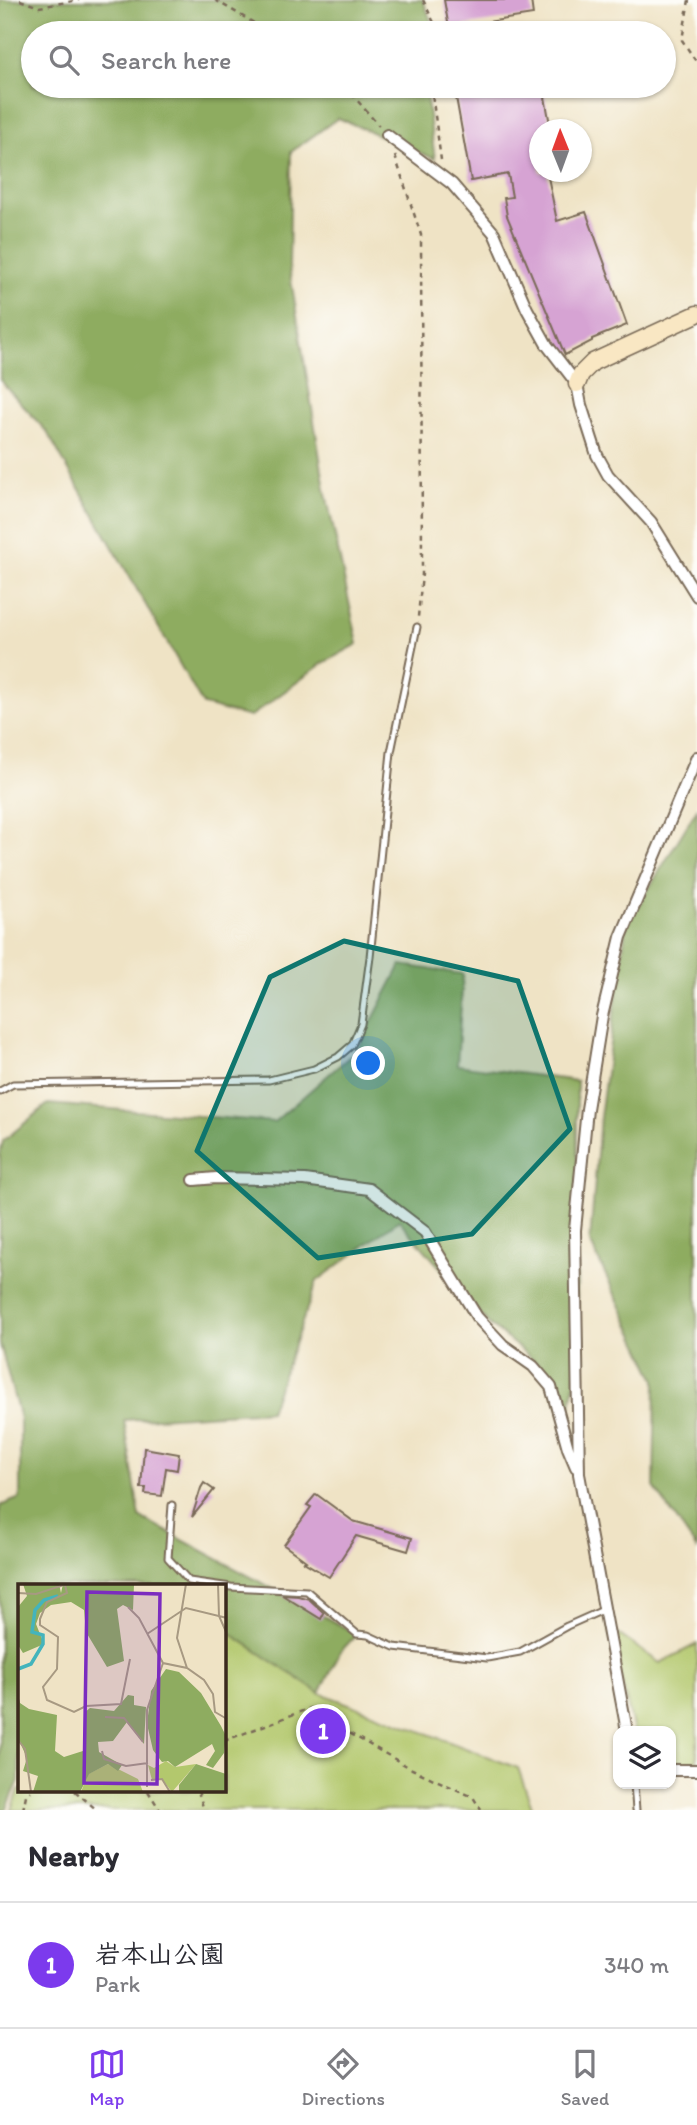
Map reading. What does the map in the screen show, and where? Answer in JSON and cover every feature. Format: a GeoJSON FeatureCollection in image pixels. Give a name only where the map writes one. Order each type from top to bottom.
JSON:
{"type":"FeatureCollection","features":[{"type":"Feature","properties":{"kind":"street"},"geometry":{"type":"LineString","coordinates":[[387,135],[452,184],[494,233],[533,321],[547,345],[577,384],[597,455],[608,475],[651,522],[697,596]]}},
{"type":"Feature","properties":{"kind":"street"},"geometry":{"type":"LineString","coordinates":[[577,384],[580,374],[593,362],[697,314]]}},
{"type":"Feature","properties":{"kind":"street"},"geometry":{"type":"LineString","coordinates":[[626,1726],[579,1474],[575,1230],[587,1109],[602,1016],[621,936],[697,757]]}},
{"type":"Feature","properties":{"kind":"street"},"geometry":{"type":"LineString","coordinates":[[194,1180],[305,1180],[369,1189],[397,1210],[425,1232],[477,1317],[503,1345],[533,1366],[551,1387],[568,1448],[579,1474]]}},
{"type":"Feature","properties":{"kind":"street"},"geometry":{"type":"LineString","coordinates":[[676,1770],[697,1770]]}},
{"type":"Feature","properties":{"kind":"lane"},"geometry":{"type":"LineString","coordinates":[[0,1091],[13,1084],[269,1080],[314,1069],[338,1057],[352,1045],[361,1024],[391,752],[417,627]]}},
{"type":"Feature","properties":{"kind":"lane"},"geometry":{"type":"LineString","coordinates":[[172,1505],[168,1558],[189,1581],[210,1584]]}},
{"type":"Feature","properties":{"kind":"lane"},"geometry":{"type":"LineString","coordinates":[[226,1586],[307,1591],[357,1634],[368,1635],[394,1647],[487,1658],[520,1653],[567,1626],[605,1610]]}},
{"type":"Feature","properties":{"kind":"lane"},"geometry":{"type":"LineString","coordinates":[[635,1789],[636,1810]]}},
{"type":"Feature","properties":{"kind":"path"},"geometry":{"type":"LineString","coordinates":[[20,0],[39,7],[79,0]]}},
{"type":"Feature","properties":{"kind":"path"},"geometry":{"type":"LineString","coordinates":[[215,0],[251,21]]}},
{"type":"Feature","properties":{"kind":"path"},"geometry":{"type":"LineString","coordinates":[[422,0],[433,21]]}},
{"type":"Feature","properties":{"kind":"path"},"geometry":{"type":"LineString","coordinates":[[689,0],[682,40],[697,63]]}},
{"type":"Feature","properties":{"kind":"path"},"geometry":{"type":"LineString","coordinates":[[355,98],[387,135],[421,235],[422,574],[417,627]]}},
{"type":"Feature","properties":{"kind":"path"},"geometry":{"type":"LineString","coordinates":[[433,98],[443,177]]}},
{"type":"Feature","properties":{"kind":"path"},"geometry":{"type":"LineString","coordinates":[[226,1740],[310,1708],[328,1715],[351,1734],[412,1769],[473,1797],[481,1810]]}},
{"type":"Feature","properties":{"kind":"path"},"geometry":{"type":"LineString","coordinates":[[23,1810],[26,1796],[30,1792]]}},
{"type":"Feature","properties":{"kind":"path"},"geometry":{"type":"LineString","coordinates":[[76,1792],[97,1810]]}},
{"type":"Feature","properties":{"kind":"path"},"geometry":{"type":"LineString","coordinates":[[149,1792],[160,1810]]}},
{"type":"Feature","properties":{"kind":"path"},"geometry":{"type":"LineString","coordinates":[[198,1792],[204,1810]]}},
{"type":"Feature","properties":{"kind":"highlighted area"},"geometry":{"type":"Polygon","coordinates":[[[344,941],[518,981],[570,1129],[472,1234],[318,1258],[197,1151],[270,977],[344,941]]]}},
{"type":"Feature","properties":{"kind":"green space"},"geometry":{"type":"Polygon","coordinates":[[[0,0],[423,0],[431,21],[21,21],[21,98],[427,98],[435,159],[338,118],[291,152],[289,267],[325,489],[358,644],[323,663],[250,717],[203,705],[47,432],[0,380],[0,0]]]}},
{"type":"Feature","properties":{"kind":"green space"},"geometry":{"type":"Polygon","coordinates":[[[697,809],[697,1549],[654,1487],[656,1380],[590,1242],[600,1117],[626,926],[697,809]]]}},
{"type":"Feature","properties":{"kind":"green space"},"geometry":{"type":"Polygon","coordinates":[[[401,965],[463,974],[457,1065],[577,1081],[577,1371],[567,1428],[546,1370],[489,1324],[399,1220],[317,1281],[270,1411],[124,1420],[140,1517],[357,1634],[340,1652],[320,1693],[226,1632],[226,1584],[18,1584],[18,1783],[6,1810],[0,1810],[0,1506],[20,1498],[20,1419],[0,1344],[0,1155],[3,1141],[48,1104],[274,1122],[357,1050],[401,965]]]}},
{"type":"Feature","properties":{"kind":"green space"},"geometry":{"type":"Polygon","coordinates":[[[608,1627],[660,1663],[697,1644],[697,1767],[676,1768],[676,1726],[633,1726],[608,1627]]]}},
{"type":"Feature","properties":{"kind":"green space"},"geometry":{"type":"Polygon","coordinates":[[[226,1632],[320,1693],[518,1768],[533,1810],[12,1810],[18,1792],[226,1792],[226,1632]]]}},
{"type":"Feature","properties":{"kind":"building"},"geometry":{"type":"Polygon","coordinates":[[[444,0],[531,0],[533,15],[494,21],[448,21],[444,0]]]}},
{"type":"Feature","properties":{"kind":"building"},"geometry":{"type":"Polygon","coordinates":[[[456,98],[545,98],[549,119],[529,119],[529,182],[549,182],[557,221],[586,212],[627,325],[592,339],[565,355],[507,216],[504,198],[512,197],[508,174],[471,181],[456,98]]]}},
{"type":"Feature","properties":{"kind":"building"},"geometry":{"type":"Polygon","coordinates":[[[144,1448],[179,1454],[177,1470],[166,1468],[162,1496],[145,1494],[146,1488],[141,1488],[144,1448]]]}},
{"type":"Feature","properties":{"kind":"building"},"geometry":{"type":"Polygon","coordinates":[[[204,1483],[214,1490],[192,1517],[201,1488],[204,1483]]]}},
{"type":"Feature","properties":{"kind":"building"},"geometry":{"type":"Polygon","coordinates":[[[316,1494],[353,1521],[412,1538],[408,1551],[356,1536],[329,1577],[304,1562],[306,1561],[284,1545],[311,1507],[307,1505],[316,1494]]]}},
{"type":"Feature","properties":{"kind":"building"},"geometry":{"type":"Polygon","coordinates":[[[282,1595],[309,1599],[324,1613],[321,1619],[282,1595]]]}},
{"type":"Feature","properties":{"kind":"place","name":"岩本山公園"},"geometry":{"type":"Point","coordinates":[323,1731]}}]}
